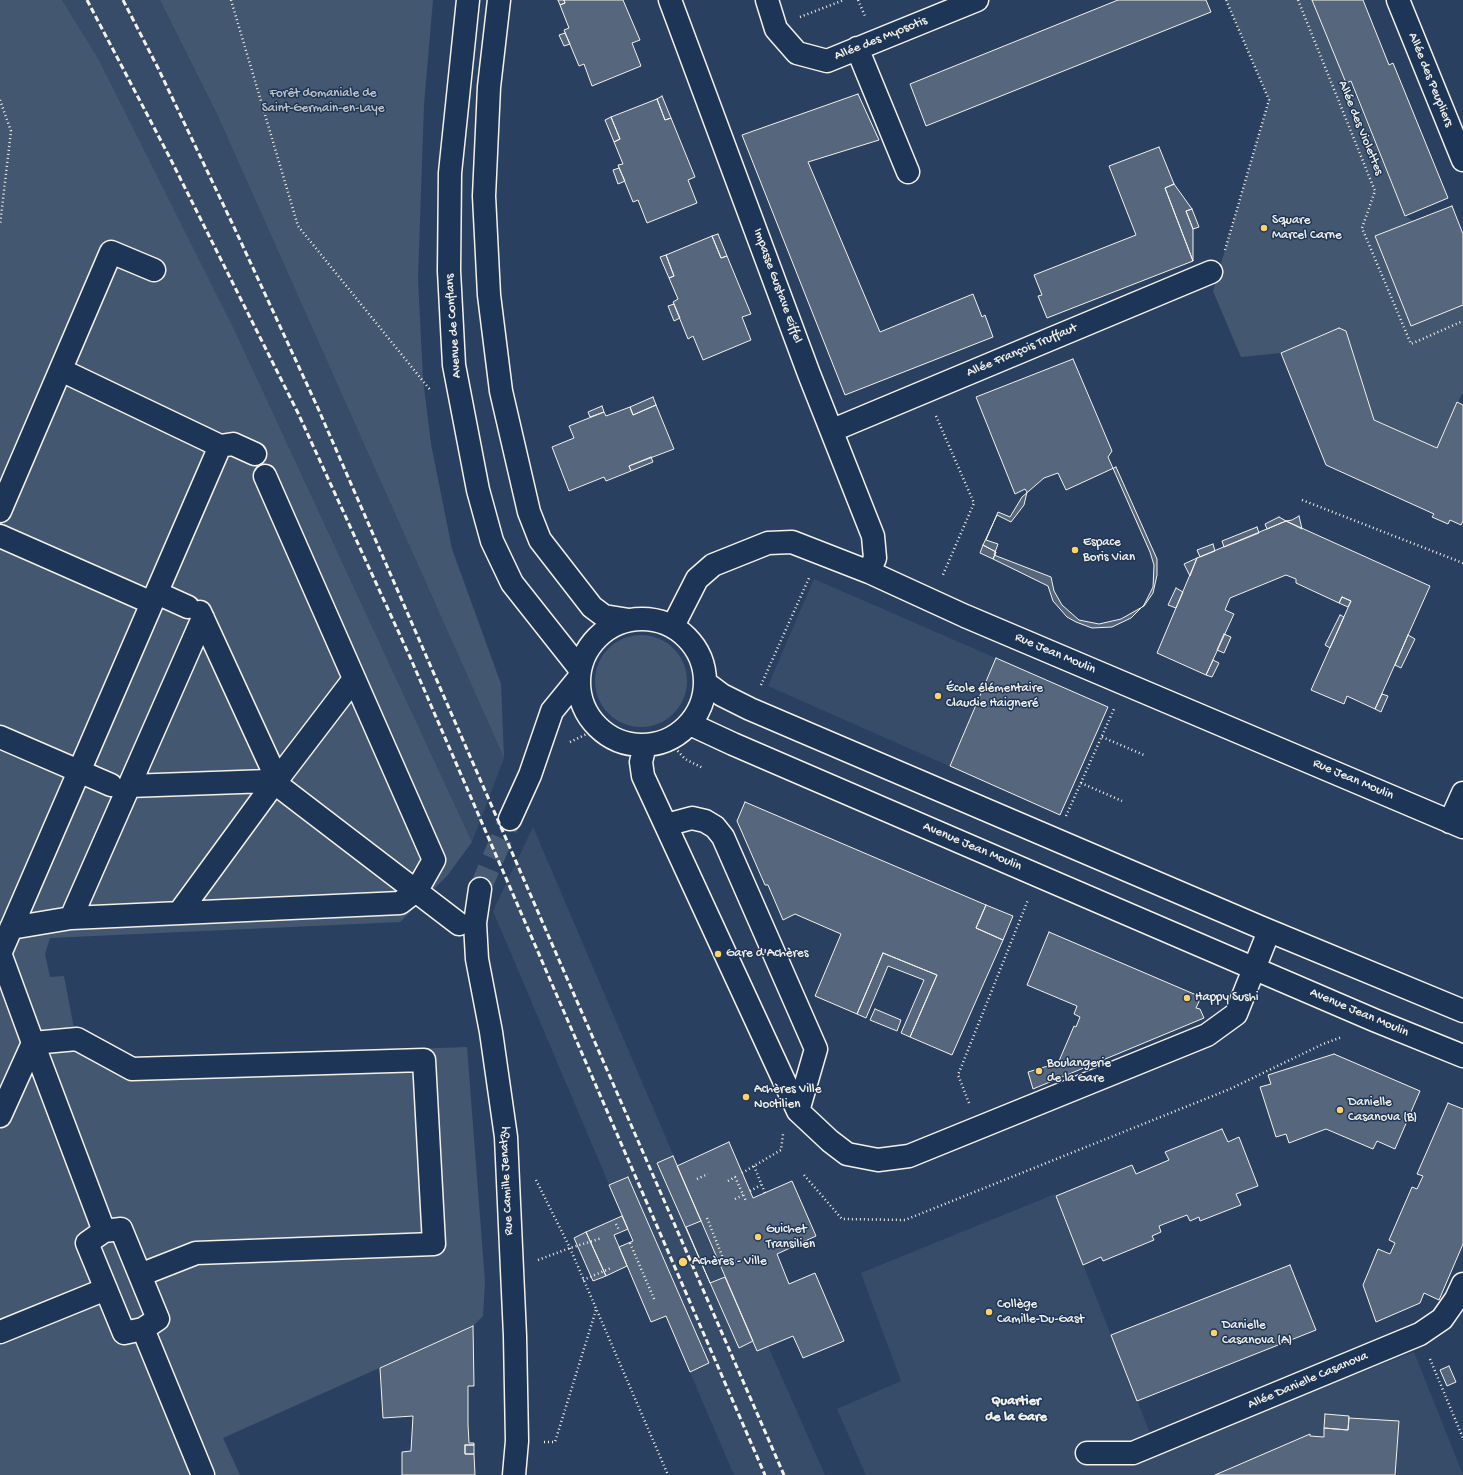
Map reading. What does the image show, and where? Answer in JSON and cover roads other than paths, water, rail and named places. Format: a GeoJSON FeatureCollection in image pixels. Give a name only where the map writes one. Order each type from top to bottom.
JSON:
{"type":"FeatureCollection","features":[{"type":"Feature","properties":{"kind":"street","name":"Avenue de Conflans"},"geometry":{"type":"LineString","coordinates":[[468,0],[450,173],[449,271],[454,365],[478,490],[492,541],[512,583],[580,674]]}},
{"type":"Feature","properties":{"kind":"street"},"geometry":{"type":"LineString","coordinates":[[499,0],[490,87],[484,196],[489,295],[501,391],[529,512],[540,540],[592,607],[604,616],[629,620],[652,619],[673,626],[691,640],[702,660],[706,683],[701,705],[690,724],[668,740],[645,745],[623,741],[613,737],[599,728],[588,714],[583,702],[580,674],[585,655],[592,643],[603,632],[615,624],[629,620]]}},
{"type":"Feature","properties":{"kind":"street","name":"Impasse Gustave Eiffel"},"geometry":{"type":"LineString","coordinates":[[670,0],[809,374],[873,536],[875,558],[869,572]]}},
{"type":"Feature","properties":{"kind":"street","name":"Allée des Myosotis"},"geometry":{"type":"LineString","coordinates":[[767,0],[775,26],[797,53],[827,61],[977,0]]}},
{"type":"Feature","properties":{"kind":"street","name":"Allée des Peupliers"},"geometry":{"type":"LineString","coordinates":[[1398,0],[1463,160]]}},
{"type":"Feature","properties":{"kind":"street"},"geometry":{"type":"LineString","coordinates":[[857,48],[908,172]]}},
{"type":"Feature","properties":{"kind":"street"},"geometry":{"type":"LineString","coordinates":[[0,511],[111,252],[154,270]]}},
{"type":"Feature","properties":{"kind":"street","name":"Allée François Truffaut"},"geometry":{"type":"LineString","coordinates":[[832,430],[1210,272]]}},
{"type":"Feature","properties":{"kind":"street"},"geometry":{"type":"LineString","coordinates":[[61,370],[220,446],[233,444],[255,454]]}},
{"type":"Feature","properties":{"kind":"street"},"geometry":{"type":"LineString","coordinates":[[104,1231],[0,953],[220,446]]}},
{"type":"Feature","properties":{"kind":"street"},"geometry":{"type":"LineString","coordinates":[[11,928],[71,918],[400,903],[417,890],[434,860],[265,476]]}},
{"type":"Feature","properties":{"kind":"street"},"geometry":{"type":"LineString","coordinates":[[0,536],[154,598],[197,613],[275,782],[417,890],[459,924]]}},
{"type":"Feature","properties":{"kind":"street","name":"Rue Jean Moulin"},"geometry":{"type":"LineString","coordinates":[[673,626],[697,579],[713,565],[768,543],[792,542],[869,572],[965,616],[1457,825]]}},
{"type":"Feature","properties":{"kind":"street"},"geometry":{"type":"LineString","coordinates":[[71,918],[120,786],[197,613]]}},
{"type":"Feature","properties":{"kind":"street"},"geometry":{"type":"LineString","coordinates":[[510,819],[530,775],[552,711],[580,674]]}},
{"type":"Feature","properties":{"kind":"street"},"geometry":{"type":"LineString","coordinates":[[179,913],[275,782],[354,679]]}},
{"type":"Feature","properties":{"kind":"street"},"geometry":{"type":"LineString","coordinates":[[706,683],[722,695],[750,709],[1269,931],[1463,1011]]}},
{"type":"Feature","properties":{"kind":"street","name":"Avenue Jean Moulin"},"geometry":{"type":"LineString","coordinates":[[690,724],[980,851],[1374,1020],[1463,1056]]}},
{"type":"Feature","properties":{"kind":"street"},"geometry":{"type":"LineString","coordinates":[[0,737],[79,772],[120,786],[275,782]]}},
{"type":"Feature","properties":{"kind":"street"},"geometry":{"type":"LineString","coordinates":[[645,745],[641,762],[643,776],[798,1111],[830,1141],[847,1154],[878,1160],[909,1156],[1207,1035],[1236,1014],[1269,931]]}},
{"type":"Feature","properties":{"kind":"street"},"geometry":{"type":"LineString","coordinates":[[1457,825],[1463,794]]}},
{"type":"Feature","properties":{"kind":"street"},"geometry":{"type":"LineString","coordinates":[[666,825],[692,818],[705,821],[715,827],[723,837],[816,1049],[798,1111]]}},
{"type":"Feature","properties":{"kind":"street","name":"Rue Camille Jenatzy"},"geometry":{"type":"LineString","coordinates":[[480,889],[475,923],[477,959],[491,1032],[506,1137],[515,1336],[517,1441],[514,1475]]}},
{"type":"Feature","properties":{"kind":"street"},"geometry":{"type":"LineString","coordinates":[[33,1043],[77,1039],[132,1069],[424,1060],[434,1244],[196,1253],[140,1276]]}},
{"type":"Feature","properties":{"kind":"street"},"geometry":{"type":"LineString","coordinates":[[0,1116],[33,1043]]}},
{"type":"Feature","properties":{"kind":"street"},"geometry":{"type":"LineString","coordinates":[[121,1229],[140,1276],[158,1319],[143,1330],[124,1333],[87,1243],[104,1231],[121,1229]]}},
{"type":"Feature","properties":{"kind":"street","name":"Allée Danielle Casanova"},"geometry":{"type":"LineString","coordinates":[[1087,1453],[1133,1453],[1420,1334],[1442,1319],[1456,1299],[1463,1284]]}},
{"type":"Feature","properties":{"kind":"street"},"geometry":{"type":"LineString","coordinates":[[0,1332],[106,1289]]}},
{"type":"Feature","properties":{"kind":"street"},"geometry":{"type":"LineString","coordinates":[[143,1330],[203,1475]]}},
{"type":"Feature","properties":{"kind":"street"},"geometry":{"type":"LineString","coordinates":[[517,1441],[520,1475]]}},
{"type":"Feature","properties":{"kind":"tunnel"},"geometry":{"type":"LineString","coordinates":[[480,889],[510,819]]}},
{"type":"Feature","properties":{"kind":"railway"},"geometry":{"type":"LineString","coordinates":[[87,0],[170,158],[298,413],[410,657],[765,1475]]}},
{"type":"Feature","properties":{"kind":"railway"},"geometry":{"type":"LineString","coordinates":[[123,0],[158,68],[317,406],[784,1475]]}},
{"type":"Feature","properties":{"kind":"place","name":"Square Marcel Carne"},"geometry":{"type":"Point","coordinates":[1264,228]}},
{"type":"Feature","properties":{"kind":"place","name":"Espace Boris Vian"},"geometry":{"type":"Point","coordinates":[1075,550]}},
{"type":"Feature","properties":{"kind":"place","name":"École élémentaire Claudie Haigneré"},"geometry":{"type":"Point","coordinates":[938,696]}},
{"type":"Feature","properties":{"kind":"place","name":"Gare d'Achères"},"geometry":{"type":"Point","coordinates":[718,954]}},
{"type":"Feature","properties":{"kind":"place","name":"Happy Sushi"},"geometry":{"type":"Point","coordinates":[1187,998]}},
{"type":"Feature","properties":{"kind":"place","name":"Boulangerie de la Gare"},"geometry":{"type":"Point","coordinates":[1039,1071]}},
{"type":"Feature","properties":{"kind":"place","name":"Achères Ville Noctilien"},"geometry":{"type":"Point","coordinates":[746,1097]}},
{"type":"Feature","properties":{"kind":"place","name":"Danielle Casanova (B)"},"geometry":{"type":"Point","coordinates":[1340,1110]}},
{"type":"Feature","properties":{"kind":"place","name":"Guichet Transilien"},"geometry":{"type":"Point","coordinates":[758,1237]}},
{"type":"Feature","properties":{"kind":"place","name":"Achères - Ville"},"geometry":{"type":"Point","coordinates":[683,1262]}},
{"type":"Feature","properties":{"kind":"place","name":"Collège Camille-Du-Gast"},"geometry":{"type":"Point","coordinates":[989,1312]}},
{"type":"Feature","properties":{"kind":"place","name":"Danielle Casanova (A)"},"geometry":{"type":"Point","coordinates":[1214,1333]}},
{"type":"Feature","properties":{"kind":"district","name":"Quartier de la Gare"},"geometry":{"type":"Point","coordinates":[1016,1410]}},
{"type":"Feature","properties":{"kind":"park label","name":"Forêt domaniale de Saint-Germain-en-Laye"},"geometry":{"type":"Point","coordinates":[323,102]}}]}
